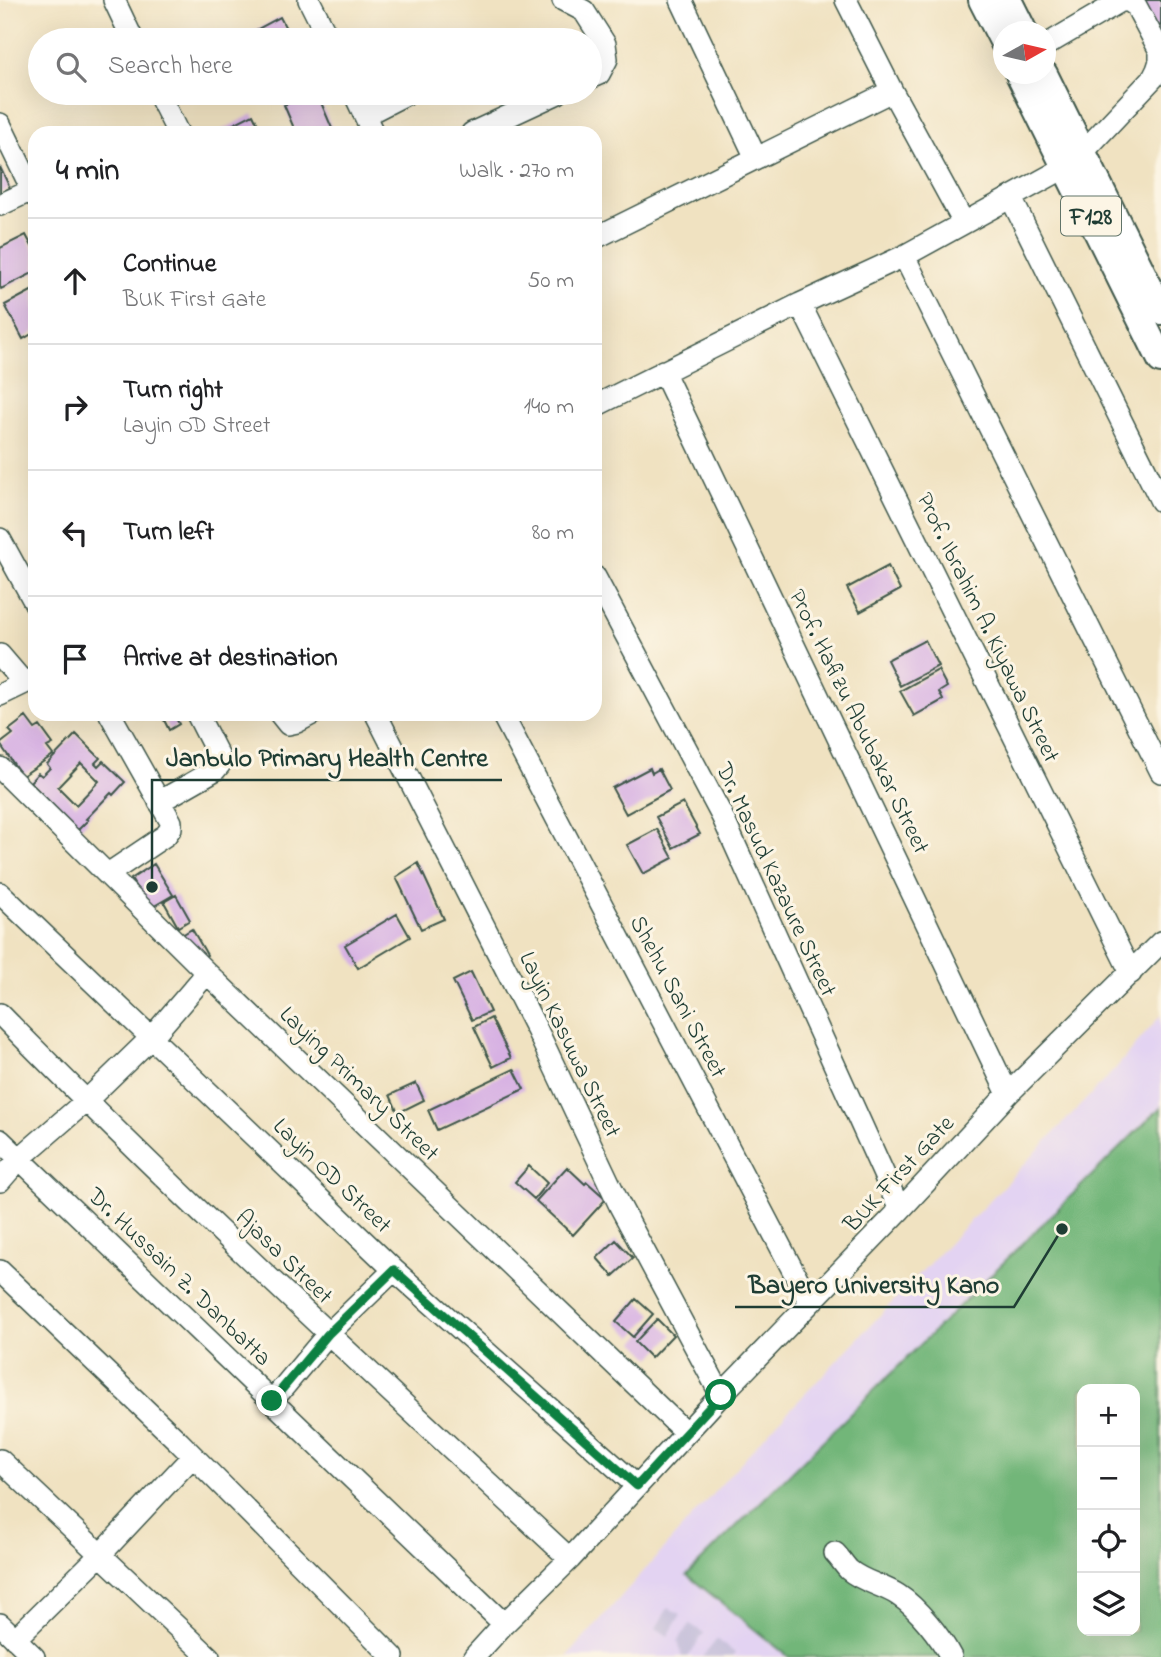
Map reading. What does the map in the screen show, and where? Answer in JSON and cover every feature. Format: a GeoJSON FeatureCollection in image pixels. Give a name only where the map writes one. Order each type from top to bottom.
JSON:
{"type":"FeatureCollection","features":[{"type":"Feature","properties":{"kind":"main road"},"geometry":{"type":"LineString","coordinates":[[982,0],[993,23]]}},
{"type":"Feature","properties":{"kind":"main road"},"geometry":{"type":"LineString","coordinates":[[1008,0],[1018,21]]}},
{"type":"Feature","properties":{"kind":"main road","name":"F128"},"geometry":{"type":"LineString","coordinates":[[1026,84],[1075,159],[1161,311]]}},
{"type":"Feature","properties":{"kind":"main road","name":"F128"},"geometry":{"type":"LineString","coordinates":[[1048,84],[1075,159],[1161,360]]}},
{"type":"Feature","properties":{"kind":"street"},"geometry":{"type":"LineString","coordinates":[[114,0],[127,28]]}},
{"type":"Feature","properties":{"kind":"street"},"geometry":{"type":"LineString","coordinates":[[310,0],[323,28]]}},
{"type":"Feature","properties":{"kind":"street"},"geometry":{"type":"LineString","coordinates":[[563,0],[584,11],[595,28]]}},
{"type":"Feature","properties":{"kind":"street"},"geometry":{"type":"LineString","coordinates":[[681,0],[756,158]]}},
{"type":"Feature","properties":{"kind":"street"},"geometry":{"type":"LineString","coordinates":[[846,0],[964,223]]}},
{"type":"Feature","properties":{"kind":"street"},"geometry":{"type":"LineString","coordinates":[[602,402],[800,304],[904,256],[1011,198],[1075,159],[1153,78],[1160,61],[1160,51],[1136,5],[1129,1],[1121,1],[1056,39]]}},
{"type":"Feature","properties":{"kind":"street"},"geometry":{"type":"LineString","coordinates":[[602,39],[607,59],[602,68]]}},
{"type":"Feature","properties":{"kind":"street"},"geometry":{"type":"LineString","coordinates":[[602,235],[892,91]]}},
{"type":"Feature","properties":{"kind":"street"},"geometry":{"type":"LineString","coordinates":[[164,105],[174,126]]}},
{"type":"Feature","properties":{"kind":"street"},"geometry":{"type":"LineString","coordinates":[[360,105],[369,124],[393,105]]}},
{"type":"Feature","properties":{"kind":"street"},"geometry":{"type":"LineString","coordinates":[[487,126],[532,105]]}},
{"type":"Feature","properties":{"kind":"street"},"geometry":{"type":"LineString","coordinates":[[0,124],[28,183]]}},
{"type":"Feature","properties":{"kind":"street"},"geometry":{"type":"LineString","coordinates":[[0,205],[28,195]]}},
{"type":"Feature","properties":{"kind":"street"},"geometry":{"type":"LineString","coordinates":[[1011,198],[1161,501]]}},
{"type":"Feature","properties":{"kind":"street"},"geometry":{"type":"LineString","coordinates":[[904,256],[1161,772]]}},
{"type":"Feature","properties":{"kind":"street","name":"Prof. Ibrahim A. Kiyawa Street"},"geometry":{"type":"LineString","coordinates":[[800,304],[1131,973]]}},
{"type":"Feature","properties":{"kind":"street","name":"Prof. Hafizu Abubakar Street"},"geometry":{"type":"LineString","coordinates":[[663,371],[1008,1094]]}},
{"type":"Feature","properties":{"kind":"street"},"geometry":{"type":"LineString","coordinates":[[0,539],[28,590]]}},
{"type":"Feature","properties":{"kind":"street","name":"Dr. Masud Kazaure Street"},"geometry":{"type":"LineString","coordinates":[[602,590],[722,816],[900,1210]]}},
{"type":"Feature","properties":{"kind":"street"},"geometry":{"type":"LineString","coordinates":[[0,655],[28,679]]}},
{"type":"Feature","properties":{"kind":"street"},"geometry":{"type":"LineString","coordinates":[[0,695],[28,682]]}},
{"type":"Feature","properties":{"kind":"street"},"geometry":{"type":"LineString","coordinates":[[107,874],[166,835],[171,828],[171,822],[115,721]]}},
{"type":"Feature","properties":{"kind":"street"},"geometry":{"type":"LineString","coordinates":[[159,802],[215,770],[220,764],[201,721]]}},
{"type":"Feature","properties":{"kind":"street","name":"Layin Kasuwa Street"},"geometry":{"type":"LineString","coordinates":[[380,721],[537,1030],[620,1206],[721,1395]]}},
{"type":"Feature","properties":{"kind":"street","name":"Shehu Sani Street"},"geometry":{"type":"LineString","coordinates":[[506,721],[810,1303]]}},
{"type":"Feature","properties":{"kind":"street","name":"Laying Primary Street"},"geometry":{"type":"LineString","coordinates":[[0,768],[207,973],[686,1433]]}},
{"type":"Feature","properties":{"kind":"street","name":"Layin OD Street"},"geometry":{"type":"LineString","coordinates":[[0,894],[394,1270],[637,1486]]}},
{"type":"Feature","properties":{"kind":"street","name":"BUK First Gate"},"geometry":{"type":"LineString","coordinates":[[474,1657],[570,1559],[721,1395],[1008,1094],[1161,942]]}},
{"type":"Feature","properties":{"kind":"street"},"geometry":{"type":"LineString","coordinates":[[0,1181],[20,1158],[86,1101],[152,1037],[207,973]]}},
{"type":"Feature","properties":{"kind":"street","name":"Ajasa Street"},"geometry":{"type":"LineString","coordinates":[[0,1014],[86,1101],[328,1334],[570,1559]]}},
{"type":"Feature","properties":{"kind":"street","name":"Dr. Hussain Z. Danbatta"},"geometry":{"type":"LineString","coordinates":[[0,1140],[504,1624]]}},
{"type":"Feature","properties":{"kind":"street"},"geometry":{"type":"LineString","coordinates":[[272,1401],[328,1334],[394,1270]]}},
{"type":"Feature","properties":{"kind":"street"},"geometry":{"type":"LineString","coordinates":[[0,1271],[193,1456],[393,1657]]}},
{"type":"Feature","properties":{"kind":"street"},"geometry":{"type":"LineString","coordinates":[[34,1657],[4,1628],[100,1555],[193,1456]]}},
{"type":"Feature","properties":{"kind":"street"},"geometry":{"type":"LineString","coordinates":[[0,1460],[209,1657]]}},
{"type":"Feature","properties":{"kind":"street"},"geometry":{"type":"LineString","coordinates":[[835,1553],[860,1577],[897,1595],[912,1606],[943,1642],[951,1657]]}},
{"type":"Feature","properties":{"kind":"shaded area"},"geometry":{"type":"Polygon","coordinates":[[[1161,1015],[1161,1657],[567,1657],[760,1441],[1116,1068],[1161,1015]]]}},
{"type":"Feature","properties":{"kind":"shaded area"},"geometry":{"type":"Polygon","coordinates":[[[668,1608],[681,1614],[668,1636],[656,1628],[668,1608]]]}},
{"type":"Feature","properties":{"kind":"shaded area"},"geometry":{"type":"Polygon","coordinates":[[[690,1624],[704,1633],[688,1657],[682,1657],[678,1641],[690,1624]]]}},
{"type":"Feature","properties":{"kind":"shaded area"},"geometry":{"type":"Polygon","coordinates":[[[717,1639],[735,1653],[733,1657],[703,1657],[717,1639]]]}},
{"type":"Feature","properties":{"kind":"green space"},"geometry":{"type":"Polygon","coordinates":[[[1161,1107],[1161,1657],[789,1657],[687,1575],[1161,1107]]]}},
{"type":"Feature","properties":{"kind":"building"},"geometry":{"type":"Polygon","coordinates":[[[1140,0],[1161,0],[1161,44],[1140,0]]]}},
{"type":"Feature","properties":{"kind":"building"},"geometry":{"type":"Polygon","coordinates":[[[280,17],[286,28],[260,28],[280,17]]]}},
{"type":"Feature","properties":{"kind":"building"},"geometry":{"type":"Polygon","coordinates":[[[284,105],[322,105],[331,126],[293,126],[284,105]]]}},
{"type":"Feature","properties":{"kind":"building"},"geometry":{"type":"Polygon","coordinates":[[[253,114],[259,126],[230,126],[253,114]]]}},
{"type":"Feature","properties":{"kind":"building"},"geometry":{"type":"Polygon","coordinates":[[[0,167],[10,188],[0,193],[0,167]]]}},
{"type":"Feature","properties":{"kind":"building"},"geometry":{"type":"Polygon","coordinates":[[[26,235],[28,239],[28,276],[1,289],[0,287],[0,248],[26,235]]]}},
{"type":"Feature","properties":{"kind":"building"},"geometry":{"type":"Polygon","coordinates":[[[28,293],[28,336],[23,339],[5,305],[28,293]]]}},
{"type":"Feature","properties":{"kind":"building"},"geometry":{"type":"Polygon","coordinates":[[[888,566],[900,590],[860,612],[847,588],[888,566]]]}},
{"type":"Feature","properties":{"kind":"building"},"geometry":{"type":"Polygon","coordinates":[[[925,640],[938,666],[900,686],[887,660],[925,640]]]}},
{"type":"Feature","properties":{"kind":"building"},"geometry":{"type":"Polygon","coordinates":[[[938,670],[947,687],[939,692],[943,700],[914,716],[900,691],[938,670]]]}},
{"type":"Feature","properties":{"kind":"building"},"geometry":{"type":"Polygon","coordinates":[[[26,717],[35,729],[40,726],[53,744],[47,747],[53,755],[22,776],[0,744],[13,734],[9,730],[26,717]]]}},
{"type":"Feature","properties":{"kind":"building"},"geometry":{"type":"Polygon","coordinates":[[[164,721],[178,721],[179,724],[169,730],[164,721]]]}},
{"type":"Feature","properties":{"kind":"building"},"geometry":{"type":"Polygon","coordinates":[[[76,734],[100,758],[95,763],[98,766],[103,761],[125,782],[113,795],[111,793],[78,830],[30,782],[38,773],[42,776],[50,768],[47,764],[76,734]],[[81,763],[58,787],[76,805],[99,781],[81,763]]]}},
{"type":"Feature","properties":{"kind":"building"},"geometry":{"type":"Polygon","coordinates":[[[650,768],[652,773],[659,769],[670,790],[626,814],[612,788],[650,768]]]}},
{"type":"Feature","properties":{"kind":"building"},"geometry":{"type":"Polygon","coordinates":[[[683,803],[700,834],[673,848],[656,817],[683,803]]]}},
{"type":"Feature","properties":{"kind":"building"},"geometry":{"type":"Polygon","coordinates":[[[657,829],[673,858],[643,874],[627,845],[657,829]]]}},
{"type":"Feature","properties":{"kind":"building"},"geometry":{"type":"Polygon","coordinates":[[[418,863],[444,919],[421,929],[396,877],[418,863]]]}},
{"type":"Feature","properties":{"kind":"building"},"geometry":{"type":"Polygon","coordinates":[[[154,864],[173,895],[149,909],[131,879],[154,864]]]}},
{"type":"Feature","properties":{"kind":"building"},"geometry":{"type":"Polygon","coordinates":[[[176,895],[190,920],[178,927],[164,902],[176,895]]]}},
{"type":"Feature","properties":{"kind":"building"},"geometry":{"type":"Polygon","coordinates":[[[397,914],[410,937],[358,968],[345,945],[397,914]]]}},
{"type":"Feature","properties":{"kind":"building"},"geometry":{"type":"Polygon","coordinates":[[[192,929],[207,955],[197,961],[182,935],[192,929]]]}},
{"type":"Feature","properties":{"kind":"building"},"geometry":{"type":"Polygon","coordinates":[[[471,972],[490,1012],[472,1020],[453,981],[471,972]]]}},
{"type":"Feature","properties":{"kind":"building"},"geometry":{"type":"Polygon","coordinates":[[[491,1018],[511,1058],[493,1067],[474,1027],[491,1018]]]}},
{"type":"Feature","properties":{"kind":"building"},"geometry":{"type":"Polygon","coordinates":[[[514,1069],[524,1089],[437,1130],[428,1110],[514,1069]]]}},
{"type":"Feature","properties":{"kind":"building"},"geometry":{"type":"Polygon","coordinates":[[[416,1083],[424,1100],[398,1113],[390,1095],[416,1083]]]}},
{"type":"Feature","properties":{"kind":"building"},"geometry":{"type":"Polygon","coordinates":[[[529,1166],[547,1183],[534,1199],[515,1182],[529,1166]]]}},
{"type":"Feature","properties":{"kind":"building"},"geometry":{"type":"Polygon","coordinates":[[[567,1167],[606,1199],[573,1235],[536,1201],[567,1167]]]}},
{"type":"Feature","properties":{"kind":"building"},"geometry":{"type":"Polygon","coordinates":[[[616,1240],[633,1258],[613,1276],[597,1258],[616,1240]]]}},
{"type":"Feature","properties":{"kind":"building"},"geometry":{"type":"Polygon","coordinates":[[[636,1299],[653,1314],[633,1337],[616,1322],[636,1299]]]}},
{"type":"Feature","properties":{"kind":"building"},"geometry":{"type":"Polygon","coordinates":[[[657,1319],[673,1335],[651,1358],[635,1342],[657,1319]]]}},
{"type":"Feature","properties":{"kind":"place","name":"Janbulo Primary Health Centre"},"geometry":{"type":"Point","coordinates":[152,887]}},
{"type":"Feature","properties":{"kind":"place","name":"Bayero University Kano"},"geometry":{"type":"Point","coordinates":[1062,1229]}},
{"type":"Feature","properties":{"kind":"route"},"geometry":{"type":"LineString","coordinates":[[272,1401],[328,1334],[394,1270],[637,1486],[721,1395]]}}]}
